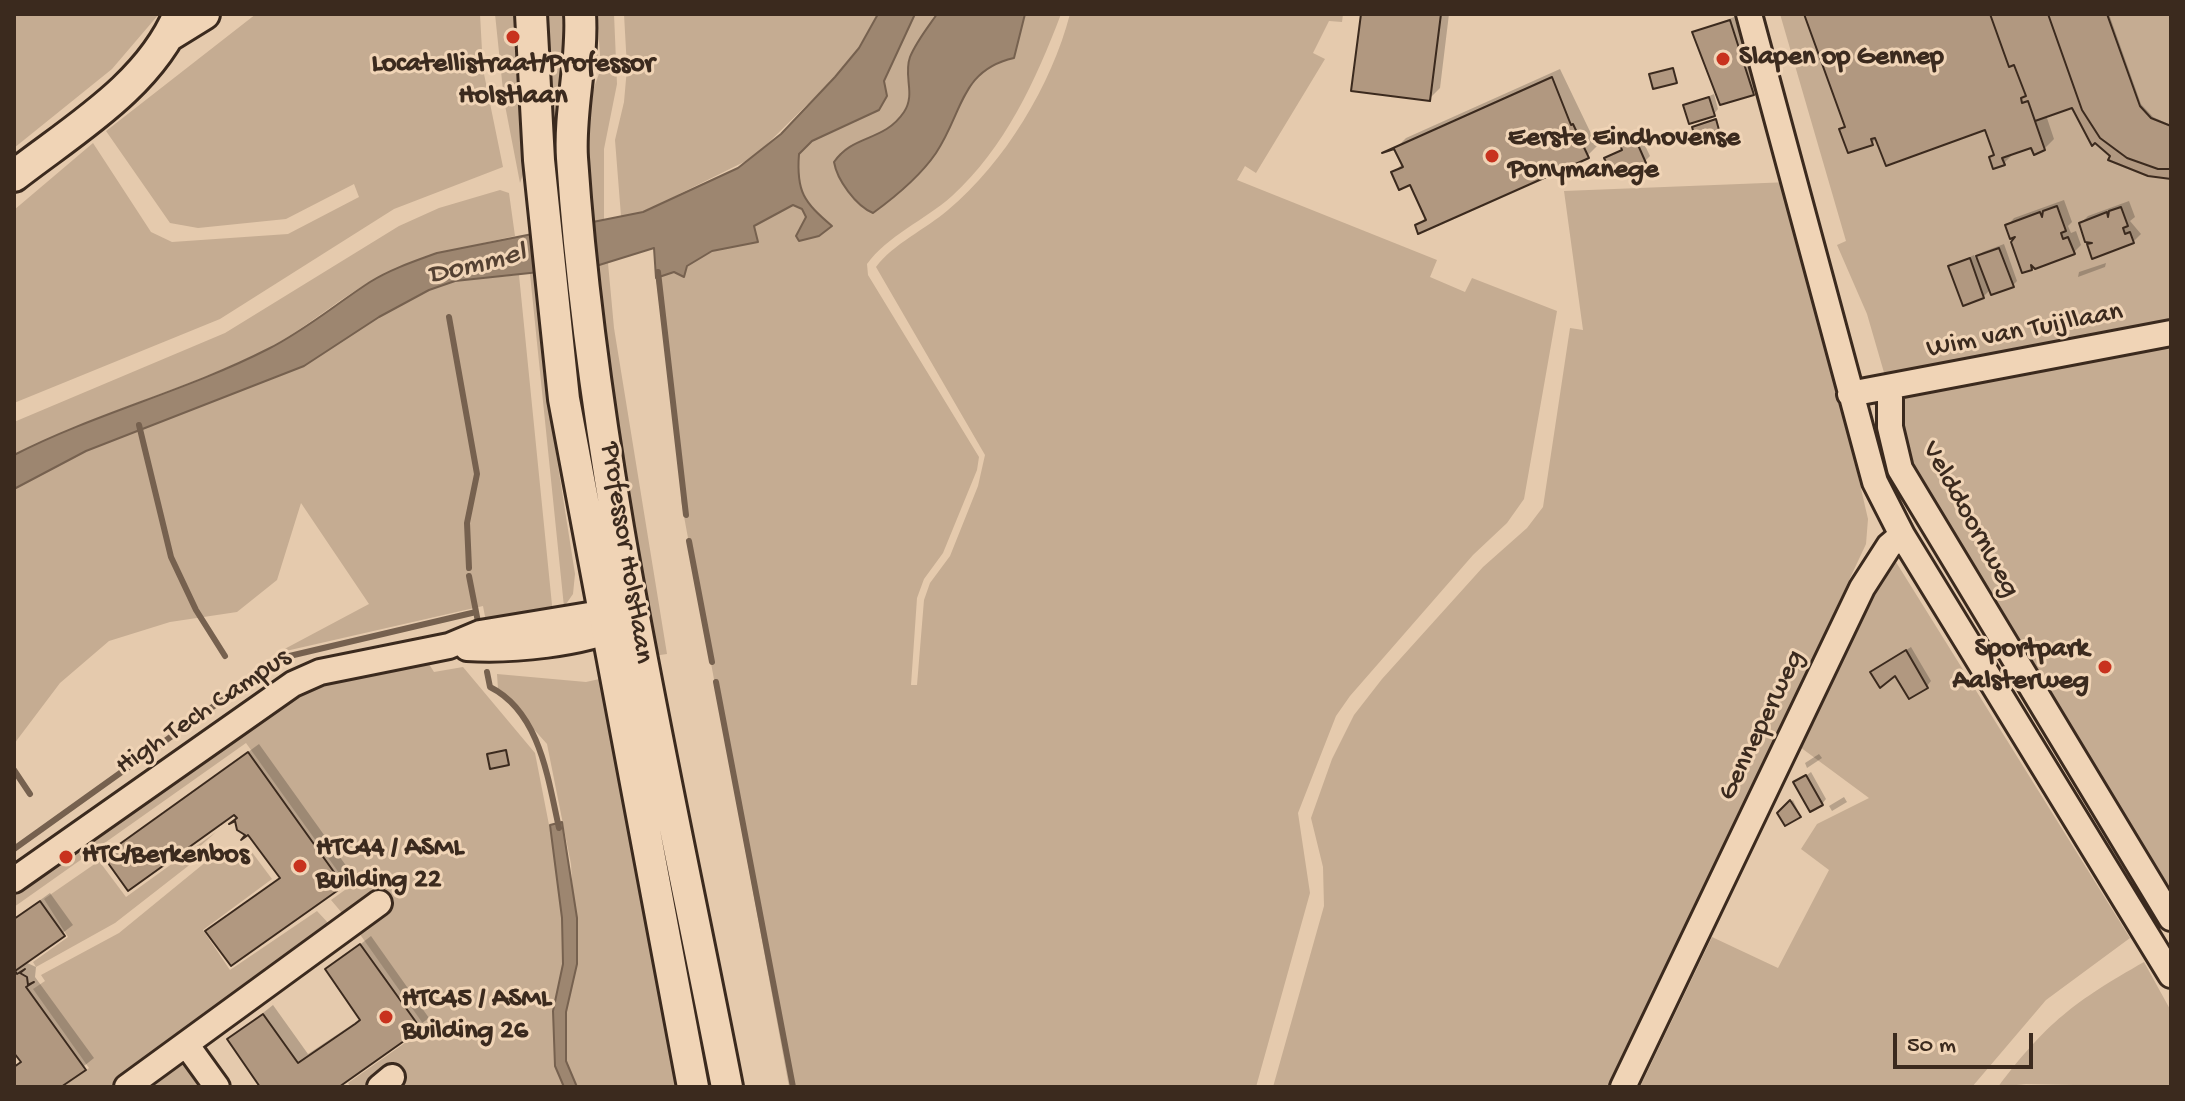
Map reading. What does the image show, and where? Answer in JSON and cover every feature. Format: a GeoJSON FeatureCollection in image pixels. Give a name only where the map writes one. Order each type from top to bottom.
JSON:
{"type":"FeatureCollection","features":[{"type":"Feature","properties":{"kind":"main road"},"geometry":{"type":"LineString","coordinates":[[14,176],[139,78],[174,25],[204,14]]}},
{"type":"Feature","properties":{"kind":"main road","name":"Professor Holstlaan"},"geometry":{"type":"LineString","coordinates":[[531,14],[539,160],[564,399],[603,624],[693,1087]]}},
{"type":"Feature","properties":{"kind":"main road","name":"Professor Holstlaan"},"geometry":{"type":"LineString","coordinates":[[580,14],[572,156],[591,330],[636,619],[727,1087]]}},
{"type":"Feature","properties":{"kind":"street"},"geometry":{"type":"LineString","coordinates":[[1749,14],[1809,224],[1850,394],[1875,482],[1902,535],[2171,975]]}},
{"type":"Feature","properties":{"kind":"street","name":"Wim van Tuijllaan"},"geometry":{"type":"LineString","coordinates":[[1890,389],[2171,333]]}},
{"type":"Feature","properties":{"kind":"street"},"geometry":{"type":"LineString","coordinates":[[1850,394],[1890,389]]}},
{"type":"Feature","properties":{"kind":"street","name":"Velddoornweg"},"geometry":{"type":"LineString","coordinates":[[1890,389],[1890,427],[1900,469],[2171,918]]}},
{"type":"Feature","properties":{"kind":"street","name":"Genneperweg"},"geometry":{"type":"LineString","coordinates":[[1623,1087],[1862,588],[1889,546],[1902,535]]}},
{"type":"Feature","properties":{"kind":"street","name":"High Tech Campus"},"geometry":{"type":"LineString","coordinates":[[14,880],[293,684],[320,672],[449,646],[480,633],[636,619]]}},
{"type":"Feature","properties":{"kind":"street"},"geometry":{"type":"LineString","coordinates":[[127,1087],[379,903]]}},
{"type":"Feature","properties":{"kind":"street"},"geometry":{"type":"LineString","coordinates":[[186,1044],[217,1087]]}},
{"type":"Feature","properties":{"kind":"shaded area"},"geometry":{"type":"Polygon","coordinates":[[[14,14],[159,14],[112,69],[14,148],[14,14]]]}},
{"type":"Feature","properties":{"kind":"shaded area"},"geometry":{"type":"Polygon","coordinates":[[[256,14],[480,14],[483,69],[503,167],[394,209],[220,319],[14,403],[14,210],[93,143],[151,232],[172,242],[288,234],[359,197],[354,184],[286,219],[198,228],[170,223],[106,131],[256,14]]]}},
{"type":"Feature","properties":{"kind":"shaded area"},"geometry":{"type":"Polygon","coordinates":[[[495,14],[515,14],[517,60],[527,100],[530,154],[520,183],[504,100],[495,14]]]}},
{"type":"Feature","properties":{"kind":"shaded area"},"geometry":{"type":"Polygon","coordinates":[[[540,14],[562,14],[566,227],[558,228],[540,14]]]}},
{"type":"Feature","properties":{"kind":"shaded area"},"geometry":{"type":"Polygon","coordinates":[[[597,14],[614,14],[617,84],[604,149],[604,222],[590,225],[585,184],[587,107],[601,68],[597,14]]]}},
{"type":"Feature","properties":{"kind":"shaded area"},"geometry":{"type":"Polygon","coordinates":[[[624,14],[878,14],[858,48],[835,77],[754,157],[643,212],[621,216],[615,140],[624,102],[627,68],[624,14]]]}},
{"type":"Feature","properties":{"kind":"shaded area"},"geometry":{"type":"Polygon","coordinates":[[[915,14],[937,14],[908,65],[904,115],[885,133],[840,153],[845,180],[852,196],[873,213],[930,161],[973,83],[996,64],[1014,58],[1025,14],[1061,14],[1030,88],[988,157],[952,196],[885,245],[867,264],[868,275],[979,457],[977,470],[943,553],[924,579],[917,598],[911,685],[917,685],[924,600],[930,583],[950,556],[978,486],[985,455],[876,267],[891,251],[969,191],[1007,146],[1051,68],[1070,14],[1343,14],[1342,22],[1329,21],[1313,53],[1325,59],[1256,173],[1245,166],[1237,180],[1437,260],[1430,277],[1465,292],[1472,278],[1557,311],[1524,499],[1507,523],[1473,555],[1350,696],[1336,716],[1298,813],[1310,893],[1256,1087],[789,1087],[681,500],[683,492],[656,278],[712,251],[758,242],[753,226],[793,205],[802,209],[806,217],[796,235],[824,220],[816,217],[796,183],[799,154],[812,141],[855,122],[887,96],[884,81],[915,14]]]}},
{"type":"Feature","properties":{"kind":"shaded area","name":"Sportpark Aalsterweg"},"geometry":{"type":"Polygon","coordinates":[[[1780,14],[2171,14],[2171,902],[1912,469],[1867,314],[1837,245],[1846,241],[1780,14]]]}},
{"type":"Feature","properties":{"kind":"shaded area"},"geometry":{"type":"Polygon","coordinates":[[[1790,182],[1868,519],[1866,544],[1612,1087],[1273,1087],[1324,906],[1323,867],[1311,818],[1332,759],[1354,715],[1382,679],[1483,567],[1527,528],[1543,507],[1570,328],[1583,330],[1564,191],[1790,182]]]}},
{"type":"Feature","properties":{"kind":"shaded area"},"geometry":{"type":"Polygon","coordinates":[[[500,190],[509,193],[515,236],[444,253],[392,271],[257,354],[14,455],[14,422],[225,333],[399,226],[439,208],[500,190]]]}},
{"type":"Feature","properties":{"kind":"shaded area"},"geometry":{"type":"Polygon","coordinates":[[[608,263],[614,328],[667,654],[653,656],[611,414],[596,266],[608,263]]]}},
{"type":"Feature","properties":{"kind":"shaded area"},"geometry":{"type":"Polygon","coordinates":[[[538,273],[551,421],[575,574],[573,594],[564,607],[530,274],[538,273]]]}},
{"type":"Feature","properties":{"kind":"shaded area"},"geometry":{"type":"Polygon","coordinates":[[[519,275],[553,615],[487,627],[483,606],[277,653],[369,604],[301,503],[277,580],[237,612],[170,622],[109,641],[60,683],[14,744],[14,489],[86,451],[304,366],[379,317],[429,290],[455,281],[519,275]]]}},
{"type":"Feature","properties":{"kind":"shaded area"},"geometry":{"type":"Polygon","coordinates":[[[1891,554],[2130,938],[2046,1000],[1972,1087],[1640,1087],[1712,937],[1778,968],[1829,870],[1801,849],[1817,824],[1869,798],[1800,747],[1891,554]]]}},
{"type":"Feature","properties":{"kind":"shaded area"},"geometry":{"type":"Polygon","coordinates":[[[427,661],[434,672],[463,667],[535,753],[557,866],[562,918],[563,964],[553,1011],[555,1066],[564,1087],[351,1087],[348,1083],[426,1028],[359,933],[331,900],[349,887],[246,743],[14,907],[14,890],[286,696],[322,682],[427,661]]]}},
{"type":"Feature","properties":{"kind":"shaded area"},"geometry":{"type":"Polygon","coordinates":[[[497,674],[586,682],[604,678],[683,1087],[577,1087],[566,1061],[566,1012],[577,964],[571,864],[547,744],[498,689],[497,674]]]}},
{"type":"Feature","properties":{"kind":"shaded area"},"geometry":{"type":"Polygon","coordinates":[[[216,832],[188,857],[192,863],[115,923],[36,967],[33,962],[68,937],[44,899],[99,861],[126,897],[216,832]]]}},
{"type":"Feature","properties":{"kind":"shaded area"},"geometry":{"type":"Polygon","coordinates":[[[251,851],[272,879],[203,930],[230,970],[317,911],[331,926],[109,1087],[63,1087],[89,1068],[33,989],[45,981],[41,975],[119,933],[218,852],[229,865],[251,851]]]}},
{"type":"Feature","properties":{"kind":"shaded area"},"geometry":{"type":"Polygon","coordinates":[[[2144,962],[2171,1011],[2171,1087],[2026,1084],[1998,1087],[2031,1046],[2063,1015],[2144,962]]]}},
{"type":"Feature","properties":{"kind":"shaded area"},"geometry":{"type":"Polygon","coordinates":[[[184,1055],[207,1087],[140,1087],[184,1055]]]}},
{"type":"Feature","properties":{"kind":"water","name":"Dommel"},"geometry":{"type":"Polygon","coordinates":[[[878,14],[915,14],[884,81],[887,96],[879,110],[812,141],[799,154],[799,178],[804,195],[832,226],[819,236],[799,241],[796,236],[806,217],[802,209],[793,205],[754,226],[758,242],[712,251],[687,266],[684,277],[674,272],[656,278],[654,248],[596,266],[455,281],[429,290],[379,317],[304,366],[86,451],[14,489],[14,455],[268,349],[395,269],[437,253],[643,212],[738,168],[781,134],[835,77],[859,48],[878,14]]]}},
{"type":"Feature","properties":{"kind":"water"},"geometry":{"type":"Polygon","coordinates":[[[937,14],[1025,14],[1014,58],[983,72],[965,95],[945,138],[930,161],[873,213],[848,192],[834,162],[850,147],[887,129],[904,112],[909,98],[910,57],[937,14]]]}},
{"type":"Feature","properties":{"kind":"water"},"geometry":{"type":"Polygon","coordinates":[[[562,822],[577,918],[577,964],[566,1012],[566,1061],[577,1087],[564,1087],[555,1066],[553,1011],[563,964],[562,918],[550,825],[562,822]]]}},
{"type":"Feature","properties":{"kind":"building"},"geometry":{"type":"Polygon","coordinates":[[[1361,14],[1441,14],[1430,101],[1351,91],[1361,14]]]}},
{"type":"Feature","properties":{"kind":"building"},"geometry":{"type":"Polygon","coordinates":[[[1804,14],[1990,14],[2009,67],[2014,65],[2026,96],[2021,98],[2022,103],[2028,101],[2045,150],[2034,155],[2031,148],[2002,158],[2005,165],[1993,169],[1989,157],[1994,155],[1985,130],[1886,166],[1875,138],[1871,139],[1873,145],[1848,153],[1839,129],[1845,127],[1804,14]]]}},
{"type":"Feature","properties":{"kind":"building"},"geometry":{"type":"Polygon","coordinates":[[[1990,14],[2048,14],[2082,110],[2100,138],[2127,158],[2158,169],[2171,169],[2171,179],[2148,176],[2108,160],[2110,156],[2095,143],[2092,146],[2072,108],[2035,121],[2028,101],[2022,103],[2021,98],[2026,96],[2014,65],[2009,67],[1990,14]]]}},
{"type":"Feature","properties":{"kind":"building"},"geometry":{"type":"Polygon","coordinates":[[[2048,14],[2107,14],[2140,106],[2151,118],[2171,126],[2171,169],[2158,169],[2127,158],[2100,138],[2082,110],[2048,14]]]}},
{"type":"Feature","properties":{"kind":"building"},"geometry":{"type":"Polygon","coordinates":[[[1730,20],[1754,95],[1720,105],[1692,32],[1730,20]]]}},
{"type":"Feature","properties":{"kind":"building"},"geometry":{"type":"Polygon","coordinates":[[[1673,68],[1677,83],[1653,89],[1649,74],[1673,68]]]}},
{"type":"Feature","properties":{"kind":"building","name":"Eerste Eindhovense Ponymanege"},"geometry":{"type":"Polygon","coordinates":[[[1552,77],[1571,125],[1589,158],[1418,234],[1415,225],[1426,220],[1410,185],[1399,190],[1391,172],[1403,167],[1394,149],[1382,153],[1552,77]]]}},
{"type":"Feature","properties":{"kind":"building"},"geometry":{"type":"Polygon","coordinates":[[[1709,97],[1715,116],[1689,124],[1683,105],[1709,97]]]}},
{"type":"Feature","properties":{"kind":"building"},"geometry":{"type":"Polygon","coordinates":[[[1716,119],[1719,130],[1695,137],[1692,127],[1716,119]]]}},
{"type":"Feature","properties":{"kind":"building"},"geometry":{"type":"Polygon","coordinates":[[[1635,138],[1646,163],[1613,177],[1604,158],[1622,150],[1620,145],[1635,138]]]}},
{"type":"Feature","properties":{"kind":"building"},"geometry":{"type":"Polygon","coordinates":[[[2057,206],[2066,231],[2061,233],[2063,239],[2068,237],[2075,254],[2035,269],[2031,265],[2032,270],[2022,273],[2011,242],[2015,237],[2010,239],[2005,225],[2040,212],[2042,217],[2043,211],[2057,206]]]}},
{"type":"Feature","properties":{"kind":"building"},"geometry":{"type":"Polygon","coordinates":[[[2121,207],[2128,226],[2123,228],[2125,234],[2130,232],[2134,243],[2092,259],[2087,244],[2092,243],[2085,242],[2079,223],[2107,212],[2108,217],[2109,211],[2121,207]]]}},
{"type":"Feature","properties":{"kind":"building"},"geometry":{"type":"Polygon","coordinates":[[[1999,248],[2014,287],[1991,295],[1976,256],[1999,248]]]}},
{"type":"Feature","properties":{"kind":"building"},"geometry":{"type":"Polygon","coordinates":[[[1970,258],[1984,298],[1963,306],[1948,266],[1970,258]]]}},
{"type":"Feature","properties":{"kind":"building"},"geometry":{"type":"Polygon","coordinates":[[[1906,650],[1928,688],[1909,699],[1895,676],[1880,688],[1870,672],[1906,650]]]}},
{"type":"Feature","properties":{"kind":"building"},"geometry":{"type":"Polygon","coordinates":[[[506,750],[509,765],[490,769],[487,754],[506,750]]]}},
{"type":"Feature","properties":{"kind":"building","name":"HTC44 / ASML Building 22"},"geometry":{"type":"Polygon","coordinates":[[[248,752],[344,886],[231,966],[205,931],[280,878],[248,835],[241,840],[245,835],[237,830],[235,821],[229,824],[237,818],[234,815],[128,891],[103,856],[248,752]]]}},
{"type":"Feature","properties":{"kind":"building"},"geometry":{"type":"Polygon","coordinates":[[[1806,775],[1823,805],[1810,812],[1793,782],[1806,775]]]}},
{"type":"Feature","properties":{"kind":"building"},"geometry":{"type":"Polygon","coordinates":[[[1790,800],[1801,817],[1785,826],[1777,813],[1790,800]]]}},
{"type":"Feature","properties":{"kind":"building"},"geometry":{"type":"Polygon","coordinates":[[[40,901],[65,936],[15,971],[17,974],[25,969],[20,973],[27,977],[28,985],[34,982],[26,987],[86,1070],[61,1087],[14,1087],[14,1067],[21,1062],[14,1053],[14,919],[40,901]]]}},
{"type":"Feature","properties":{"kind":"building","name":"HTC45 / ASML Building 26"},"geometry":{"type":"Polygon","coordinates":[[[360,944],[421,1029],[339,1087],[260,1087],[227,1039],[263,1014],[298,1063],[355,1024],[360,1020],[325,969],[360,944]]]}},
{"type":"Feature","properties":{"kind":"waterway"},"geometry":{"type":"LineString","coordinates":[[658,272],[686,515]]}},
{"type":"Feature","properties":{"kind":"waterway"},"geometry":{"type":"LineString","coordinates":[[449,317],[477,474],[467,523],[469,568]]}},
{"type":"Feature","properties":{"kind":"waterway"},"geometry":{"type":"LineString","coordinates":[[139,425],[171,557],[196,610],[225,656]]}},
{"type":"Feature","properties":{"kind":"waterway"},"geometry":{"type":"LineString","coordinates":[[689,541],[712,662]]}},
{"type":"Feature","properties":{"kind":"waterway"},"geometry":{"type":"LineString","coordinates":[[469,576],[479,627]]}},
{"type":"Feature","properties":{"kind":"waterway"},"geometry":{"type":"LineString","coordinates":[[14,849],[281,658],[476,612]]}},
{"type":"Feature","properties":{"kind":"waterway"},"geometry":{"type":"LineString","coordinates":[[487,672],[490,687],[507,698],[531,730],[546,768],[559,828]]}},
{"type":"Feature","properties":{"kind":"waterway"},"geometry":{"type":"LineString","coordinates":[[716,682],[793,1087]]}},
{"type":"Feature","properties":{"kind":"waterway"},"geometry":{"type":"LineString","coordinates":[[14,770],[30,794]]}},
{"type":"Feature","properties":{"kind":"place","name":"Locatellistraat/Professor Holstlaan"},"geometry":{"type":"Point","coordinates":[513,37]}},
{"type":"Feature","properties":{"kind":"place","name":"Slapen op Gennep"},"geometry":{"type":"Point","coordinates":[1723,59]}},
{"type":"Feature","properties":{"kind":"place","name":"Eerste Eindhovense Ponymanege"},"geometry":{"type":"Point","coordinates":[1492,156]}},
{"type":"Feature","properties":{"kind":"place","name":"Sportpark Aalsterweg"},"geometry":{"type":"Point","coordinates":[2105,667]}},
{"type":"Feature","properties":{"kind":"place","name":"HTC/Berkenbos"},"geometry":{"type":"Point","coordinates":[66,857]}},
{"type":"Feature","properties":{"kind":"place","name":"HTC44 / ASML Building 22"},"geometry":{"type":"Point","coordinates":[300,866]}},
{"type":"Feature","properties":{"kind":"place","name":"HTC45 / ASML Building 26"},"geometry":{"type":"Point","coordinates":[386,1017]}}]}
